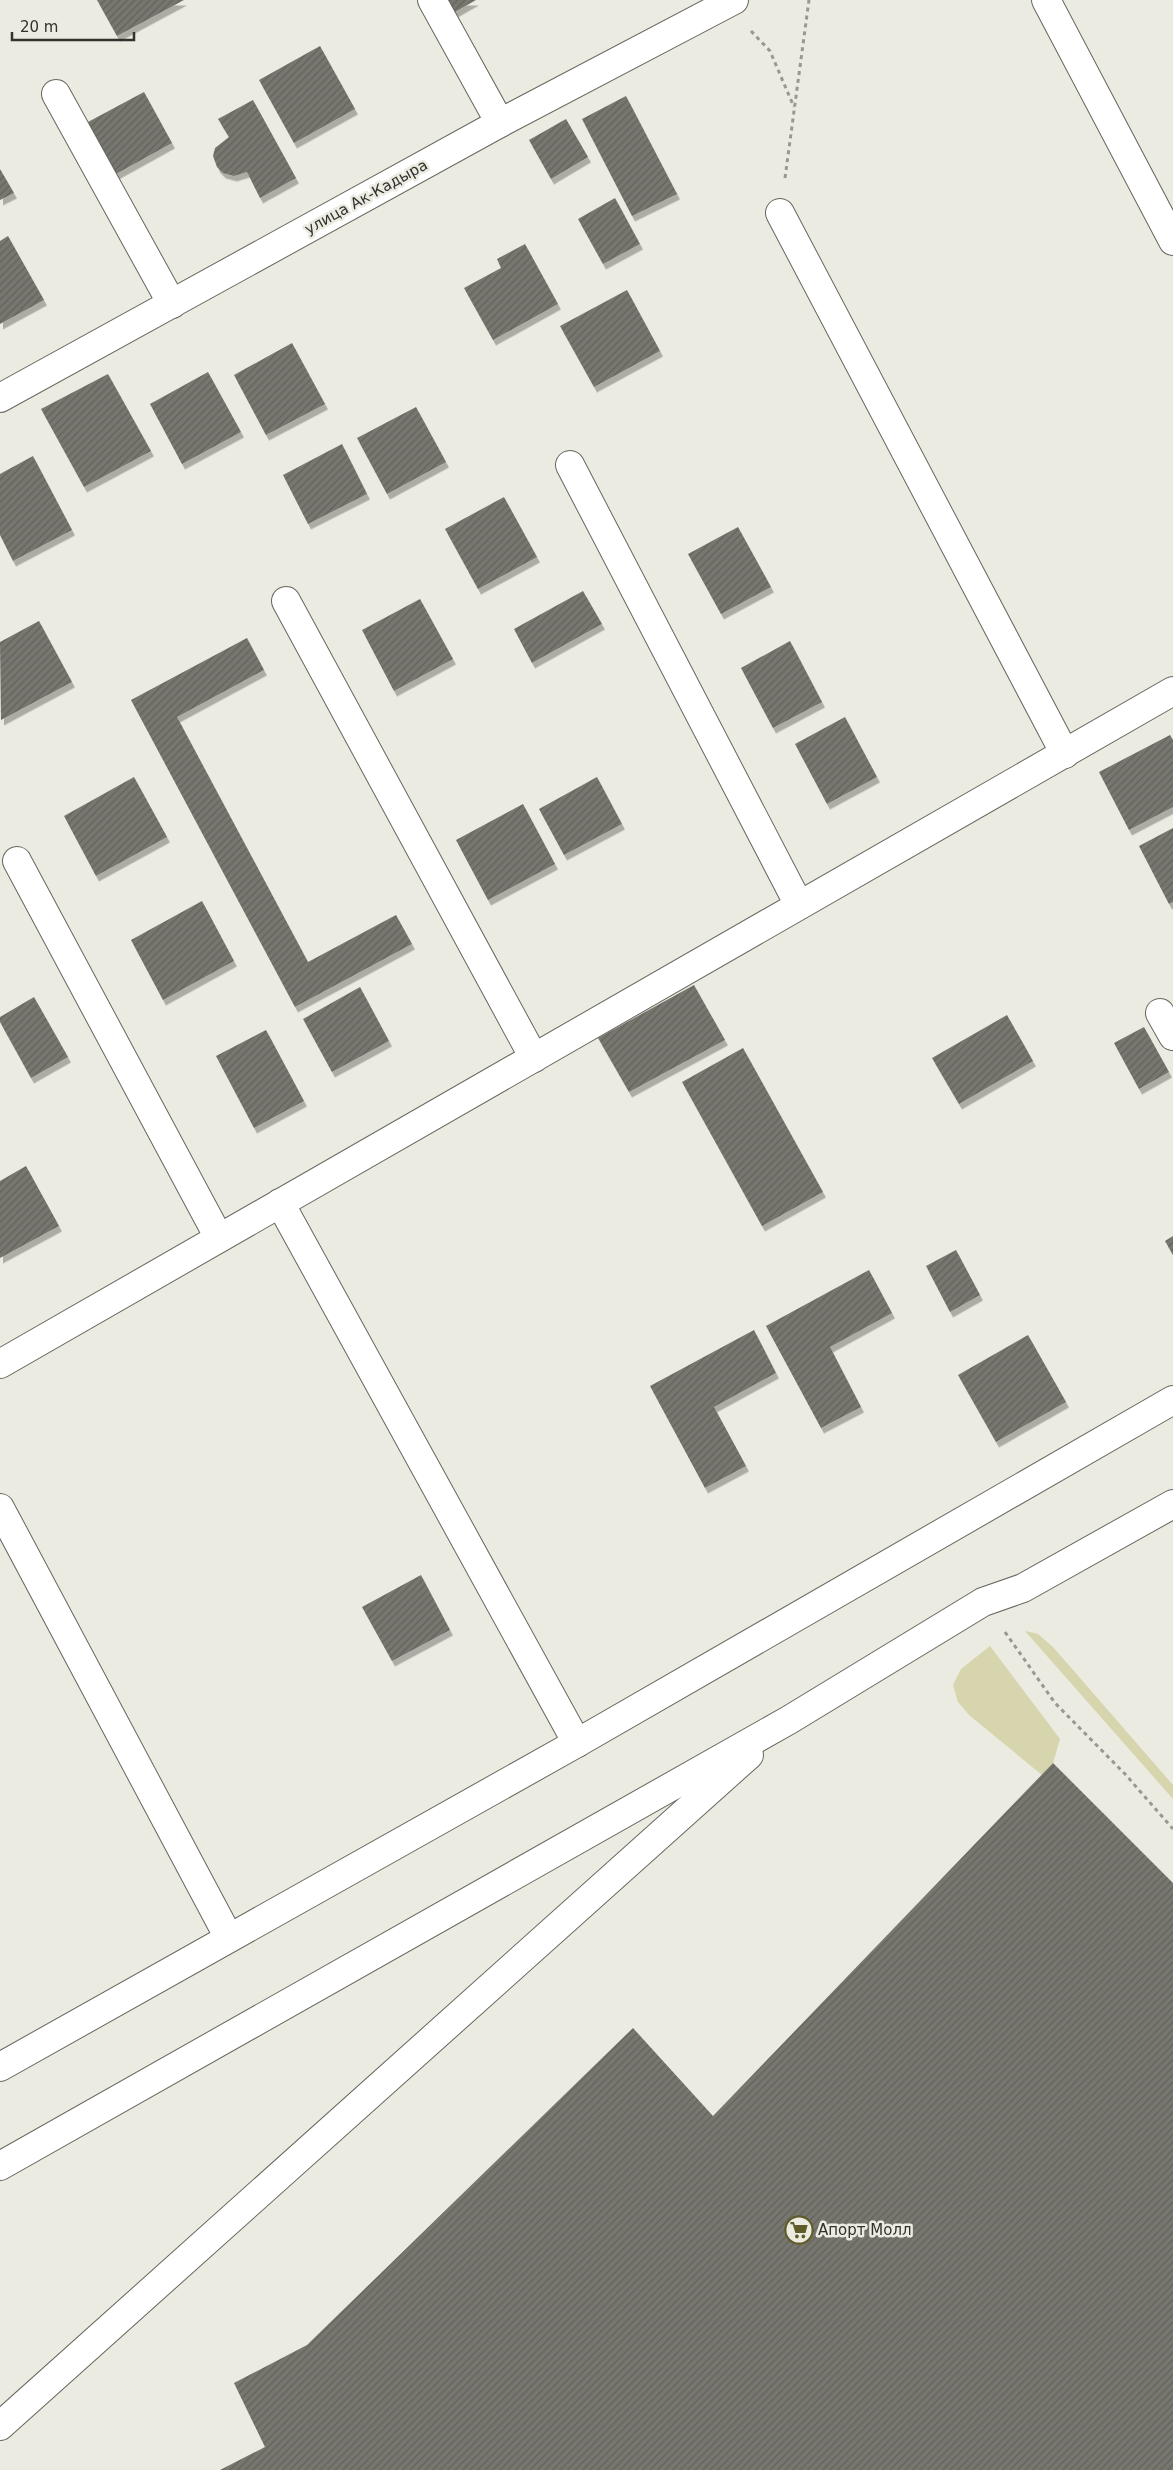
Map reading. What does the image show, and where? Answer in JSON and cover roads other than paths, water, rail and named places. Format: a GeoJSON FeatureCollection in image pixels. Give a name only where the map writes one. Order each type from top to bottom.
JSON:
{"type":"FeatureCollection","features":[{"type":"Feature","properties":{"kind":"street"},"geometry":{"type":"LineString","coordinates":[[432,0],[500,123]]}},
{"type":"Feature","properties":{"kind":"street"},"geometry":{"type":"LineString","coordinates":[[1046,0],[1173,241]]}},
{"type":"Feature","properties":{"kind":"street","name":"улица Ак-Кадыра"},"geometry":{"type":"LineString","coordinates":[[0,398],[500,123],[730,2]]}},
{"type":"Feature","properties":{"kind":"street"},"geometry":{"type":"LineString","coordinates":[[56,94],[172,304]]}},
{"type":"Feature","properties":{"kind":"street"},"geometry":{"type":"LineString","coordinates":[[780,213],[1065,754]]}},
{"type":"Feature","properties":{"kind":"street"},"geometry":{"type":"LineString","coordinates":[[570,465],[799,906]]}},
{"type":"Feature","properties":{"kind":"street"},"geometry":{"type":"LineString","coordinates":[[286,601],[534,1058]]}},
{"type":"Feature","properties":{"kind":"street"},"geometry":{"type":"LineString","coordinates":[[0,1364],[1173,691]]}},
{"type":"Feature","properties":{"kind":"street"},"geometry":{"type":"LineString","coordinates":[[18,861],[219,1238]]}},
{"type":"Feature","properties":{"kind":"street"},"geometry":{"type":"LineString","coordinates":[[280,1203],[577,1743]]}},
{"type":"Feature","properties":{"kind":"street"},"geometry":{"type":"LineString","coordinates":[[0,2067],[577,1743],[1173,1400]]}},
{"type":"Feature","properties":{"kind":"street"},"geometry":{"type":"LineString","coordinates":[[0,2166],[789,1720],[983,1602],[1023,1588],[1173,1504]]}},
{"type":"Feature","properties":{"kind":"street"},"geometry":{"type":"LineString","coordinates":[[0,1508],[229,1938]]}},
{"type":"Feature","properties":{"kind":"street"},"geometry":{"type":"LineString","coordinates":[[0,2426],[789,1720]]}},
{"type":"Feature","properties":{"kind":"place","name":"Апорт Молл"},"geometry":{"type":"Point","coordinates":[799,2230]}}]}
